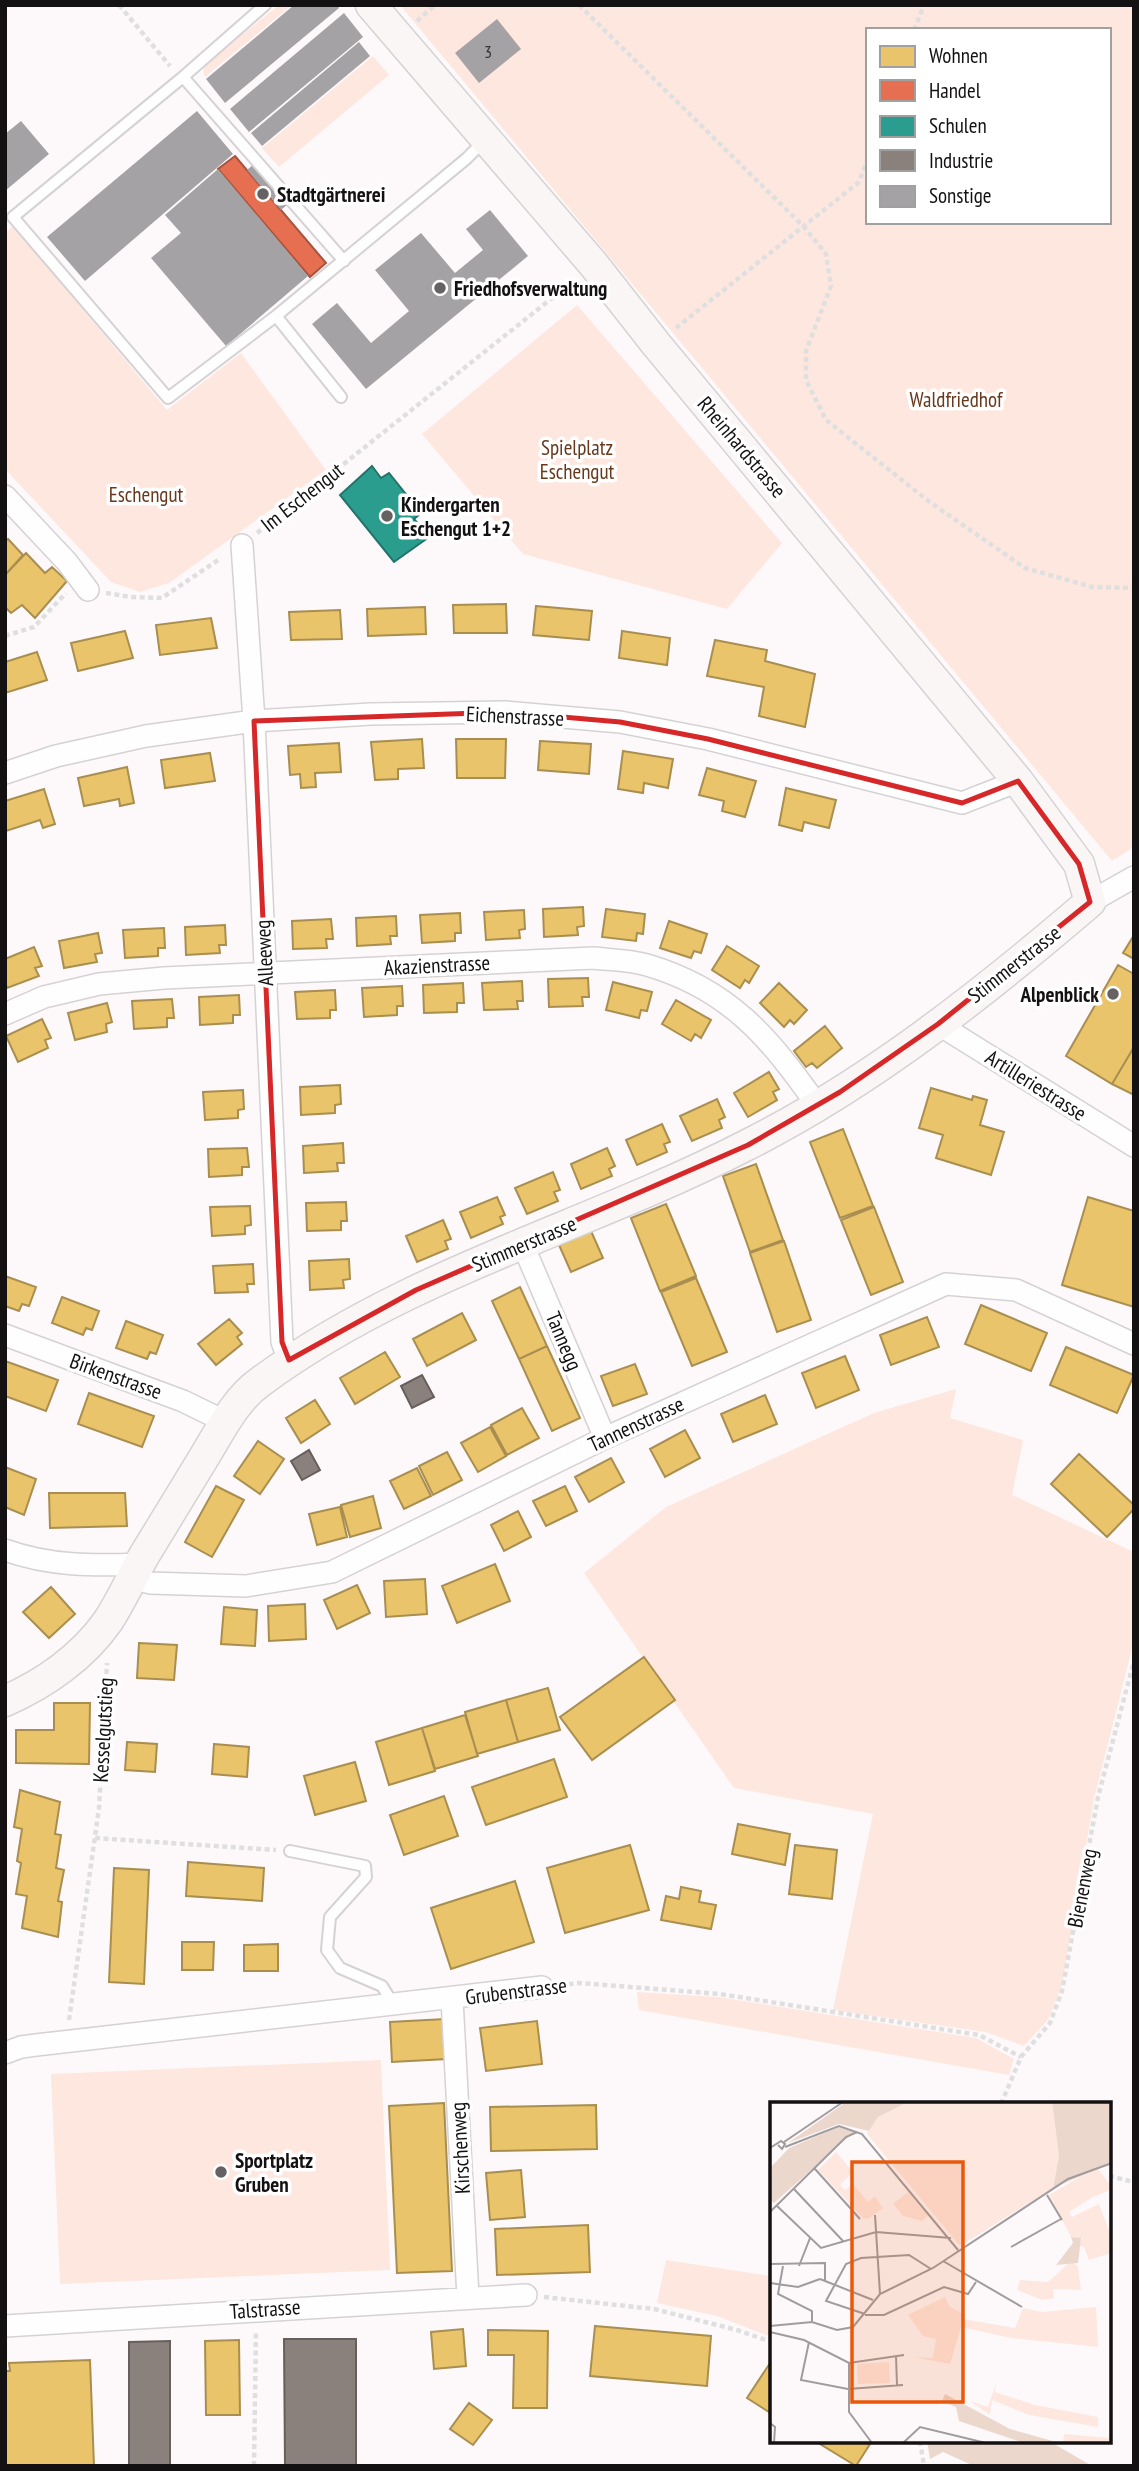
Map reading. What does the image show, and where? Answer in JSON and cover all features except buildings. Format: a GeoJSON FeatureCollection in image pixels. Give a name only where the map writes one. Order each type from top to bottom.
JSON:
{"type":"FeatureCollection","features":[{"type":"Feature","properties":{"kind":"street","name":"Rheinhardstrasse"},"geometry":{"type":"LineString","coordinates":[[371,5],[594,264],[656,344],[1018,781],[1079,864],[1090,902]]}},
{"type":"Feature","properties":{"kind":"street"},"geometry":{"type":"LineString","coordinates":[[5,496],[67,562],[83,584]]}},
{"type":"Feature","properties":{"kind":"street","name":"Alleeweg"},"geometry":{"type":"LineString","coordinates":[[242,545],[254,721],[282,1342],[289,1360]]}},
{"type":"Feature","properties":{"kind":"street","name":"Eichenstrasse"},"geometry":{"type":"LineString","coordinates":[[5,773],[56,756],[146,736],[254,721],[371,714],[506,712],[620,722],[708,738],[962,803],[1018,781]]}},
{"type":"Feature","properties":{"kind":"street","name":"Stimmerstrasse"},"geometry":{"type":"LineString","coordinates":[[5,1701],[55,1673],[75,1657],[107,1622],[226,1422],[254,1386],[289,1360],[338,1330],[416,1290],[676,1180],[748,1145],[817,1105],[938,1024],[1090,902],[1134,877]]}},
{"type":"Feature","properties":{"kind":"street","name":"Akazienstrasse"},"geometry":{"type":"LineString","coordinates":[[5,1014],[44,998],[99,984],[164,978],[593,958],[644,964],[693,981],[736,1010],[786,1062],[817,1105]]}},
{"type":"Feature","properties":{"kind":"street","name":"Artilleriestrasse"},"geometry":{"type":"LineString","coordinates":[[938,1024],[1134,1146]]}},
{"type":"Feature","properties":{"kind":"street","name":"Tannegg"},"geometry":{"type":"LineString","coordinates":[[523,1245],[605,1438]]}},
{"type":"Feature","properties":{"kind":"street","name":"Tannenstrasse"},"geometry":{"type":"LineString","coordinates":[[5,1550],[42,1561],[136,1571],[150,1583],[246,1586],[332,1572],[605,1438],[946,1284],[1016,1290],[1134,1344]]}},
{"type":"Feature","properties":{"kind":"street","name":"Birkenstrasse"},"geometry":{"type":"LineString","coordinates":[[5,1335],[183,1401],[226,1422]]}},
{"type":"Feature","properties":{"kind":"street","name":"Grubenstrasse"},"geometry":{"type":"LineString","coordinates":[[5,2053],[21,2046],[542,1987]]}},
{"type":"Feature","properties":{"kind":"street","name":"Kirschenweg"},"geometry":{"type":"LineString","coordinates":[[453,1998],[468,2297]]}},
{"type":"Feature","properties":{"kind":"street","name":"Talstrasse"},"geometry":{"type":"LineString","coordinates":[[5,2326],[526,2295]]}},
{"type":"Feature","properties":{"kind":"lane"},"geometry":{"type":"LineString","coordinates":[[265,5],[182,78],[13,217],[168,398],[344,261],[486,139]]}},
{"type":"Feature","properties":{"kind":"lane"},"geometry":{"type":"LineString","coordinates":[[182,78],[344,261]]}},
{"type":"Feature","properties":{"kind":"lane"},"geometry":{"type":"LineString","coordinates":[[276,316],[341,397]]}},
{"type":"Feature","properties":{"kind":"lane"},"geometry":{"type":"LineString","coordinates":[[290,1851],[365,1866],[366,1877],[330,1917],[327,1950],[340,1968],[382,1986],[393,2004]]}},
{"type":"Feature","properties":{"kind":"path"},"geometry":{"type":"LineString","coordinates":[[119,5],[182,78]]}},
{"type":"Feature","properties":{"kind":"path"},"geometry":{"type":"LineString","coordinates":[[579,5],[804,227],[826,254],[831,286],[806,351],[806,380],[826,420],[931,503],[1025,568],[1093,587],[1134,588]]}},
{"type":"Feature","properties":{"kind":"path"},"geometry":{"type":"LineString","coordinates":[[915,28],[924,5]]}},
{"type":"Feature","properties":{"kind":"path"},"geometry":{"type":"LineString","coordinates":[[656,344],[859,182],[866,163]]}},
{"type":"Feature","properties":{"kind":"path","name":"Im Eschengut"},"geometry":{"type":"LineString","coordinates":[[83,584],[131,597],[162,598],[242,545],[594,264]]}},
{"type":"Feature","properties":{"kind":"path"},"geometry":{"type":"LineString","coordinates":[[5,636],[34,627],[83,584]]}},
{"type":"Feature","properties":{"kind":"path","name":"Kesselgutstieg"},"geometry":{"type":"LineString","coordinates":[[66,2042],[99,1808],[107,1622]]}},
{"type":"Feature","properties":{"kind":"path","name":"Bienenweg"},"geometry":{"type":"LineString","coordinates":[[1002,2102],[1021,2057],[1050,2023],[1062,1991],[1098,1797],[1134,1661]]}},
{"type":"Feature","properties":{"kind":"path"},"geometry":{"type":"LineString","coordinates":[[95,1838],[290,1851]]}},
{"type":"Feature","properties":{"kind":"path","name":"Grubenstrasse"},"geometry":{"type":"LineString","coordinates":[[542,1987],[580,1983],[720,1994],[979,2035],[1021,2057]]}},
{"type":"Feature","properties":{"kind":"path"},"geometry":{"type":"LineString","coordinates":[[1111,2176],[1134,2182]]}},
{"type":"Feature","properties":{"kind":"path"},"geometry":{"type":"LineString","coordinates":[[526,2295],[654,2309],[770,2341]]}},
{"type":"Feature","properties":{"kind":"path"},"geometry":{"type":"LineString","coordinates":[[254,2466],[256,2310]]}},
{"type":"Feature","properties":{"kind":"path"},"geometry":{"type":"LineString","coordinates":[[920,2443],[924,2466]]}},
{"type":"Feature","properties":{"kind":"highlighted area"},"geometry":{"type":"Polygon","coordinates":[[[506,712],[620,722],[708,739],[962,803],[1018,781],[1079,864],[1090,902],[938,1024],[840,1092],[748,1145],[416,1290],[289,1360],[282,1342],[254,721],[506,712]]]}},
{"type":"Feature","properties":{"kind":"green space"},"geometry":{"type":"Polygon","coordinates":[[[279,5],[292,5],[205,77],[203,71],[207,63],[279,5]]]}},
{"type":"Feature","properties":{"kind":"green space","name":"Waldfriedhof"},"geometry":{"type":"Polygon","coordinates":[[[400,5],[1134,5],[1134,847],[1112,861],[400,5]]]}},
{"type":"Feature","properties":{"kind":"green space"},"geometry":{"type":"Polygon","coordinates":[[[373,56],[389,75],[279,167],[262,148],[373,56]]]}},
{"type":"Feature","properties":{"kind":"green space","name":"Eschengut"},"geometry":{"type":"Polygon","coordinates":[[[13,226],[167,410],[241,353],[326,470],[169,583],[140,592],[111,582],[5,469],[5,233],[13,226]]]}},
{"type":"Feature","properties":{"kind":"green space","name":"Spielplatz Eschengut"},"geometry":{"type":"Polygon","coordinates":[[[577,305],[782,543],[727,609],[523,554],[422,434],[577,305]]]}},
{"type":"Feature","properties":{"kind":"green space"},"geometry":{"type":"Polygon","coordinates":[[[956,1389],[950,1418],[1023,1440],[1012,1495],[1134,1552],[1134,1641],[1094,1799],[1062,1985],[1048,2020],[1024,2046],[985,2032],[833,2010],[873,1814],[734,1788],[584,1573],[666,1507],[874,1413],[956,1389]]]}},
{"type":"Feature","properties":{"kind":"green space"},"geometry":{"type":"Polygon","coordinates":[[[637,1992],[718,1997],[976,2038],[1014,2059],[1009,2075],[639,2010],[637,1992]]]}},
{"type":"Feature","properties":{"kind":"green space","name":"Sportplatz Gruben"},"geometry":{"type":"Polygon","coordinates":[[[381,2060],[390,2270],[60,2284],[51,2074],[381,2060]]]}},
{"type":"Feature","properties":{"kind":"green space"},"geometry":{"type":"Polygon","coordinates":[[[666,2260],[770,2276],[770,2337],[717,2316],[657,2303],[666,2260]]]}},
{"type":"Feature","properties":{"kind":"shaded area"},"geometry":{"type":"Polygon","coordinates":[[[927,2443],[1052,2443],[1092,2466],[974,2466],[943,2452],[930,2459],[927,2443]]]}},
{"type":"Feature","properties":{"kind":"place","name":"Stadtgärtnerei"},"geometry":{"type":"Point","coordinates":[263,194]}},
{"type":"Feature","properties":{"kind":"place","name":"Friedhofsverwaltung"},"geometry":{"type":"Point","coordinates":[440,288]}},
{"type":"Feature","properties":{"kind":"place","name":"Kindergarten Eschengut 1+2"},"geometry":{"type":"Point","coordinates":[387,516]}},
{"type":"Feature","properties":{"kind":"place","name":"Alpenblick"},"geometry":{"type":"Point","coordinates":[1113,994]}},
{"type":"Feature","properties":{"kind":"place","name":"Sportplatz Gruben"},"geometry":{"type":"Point","coordinates":[221,2172]}}]}
